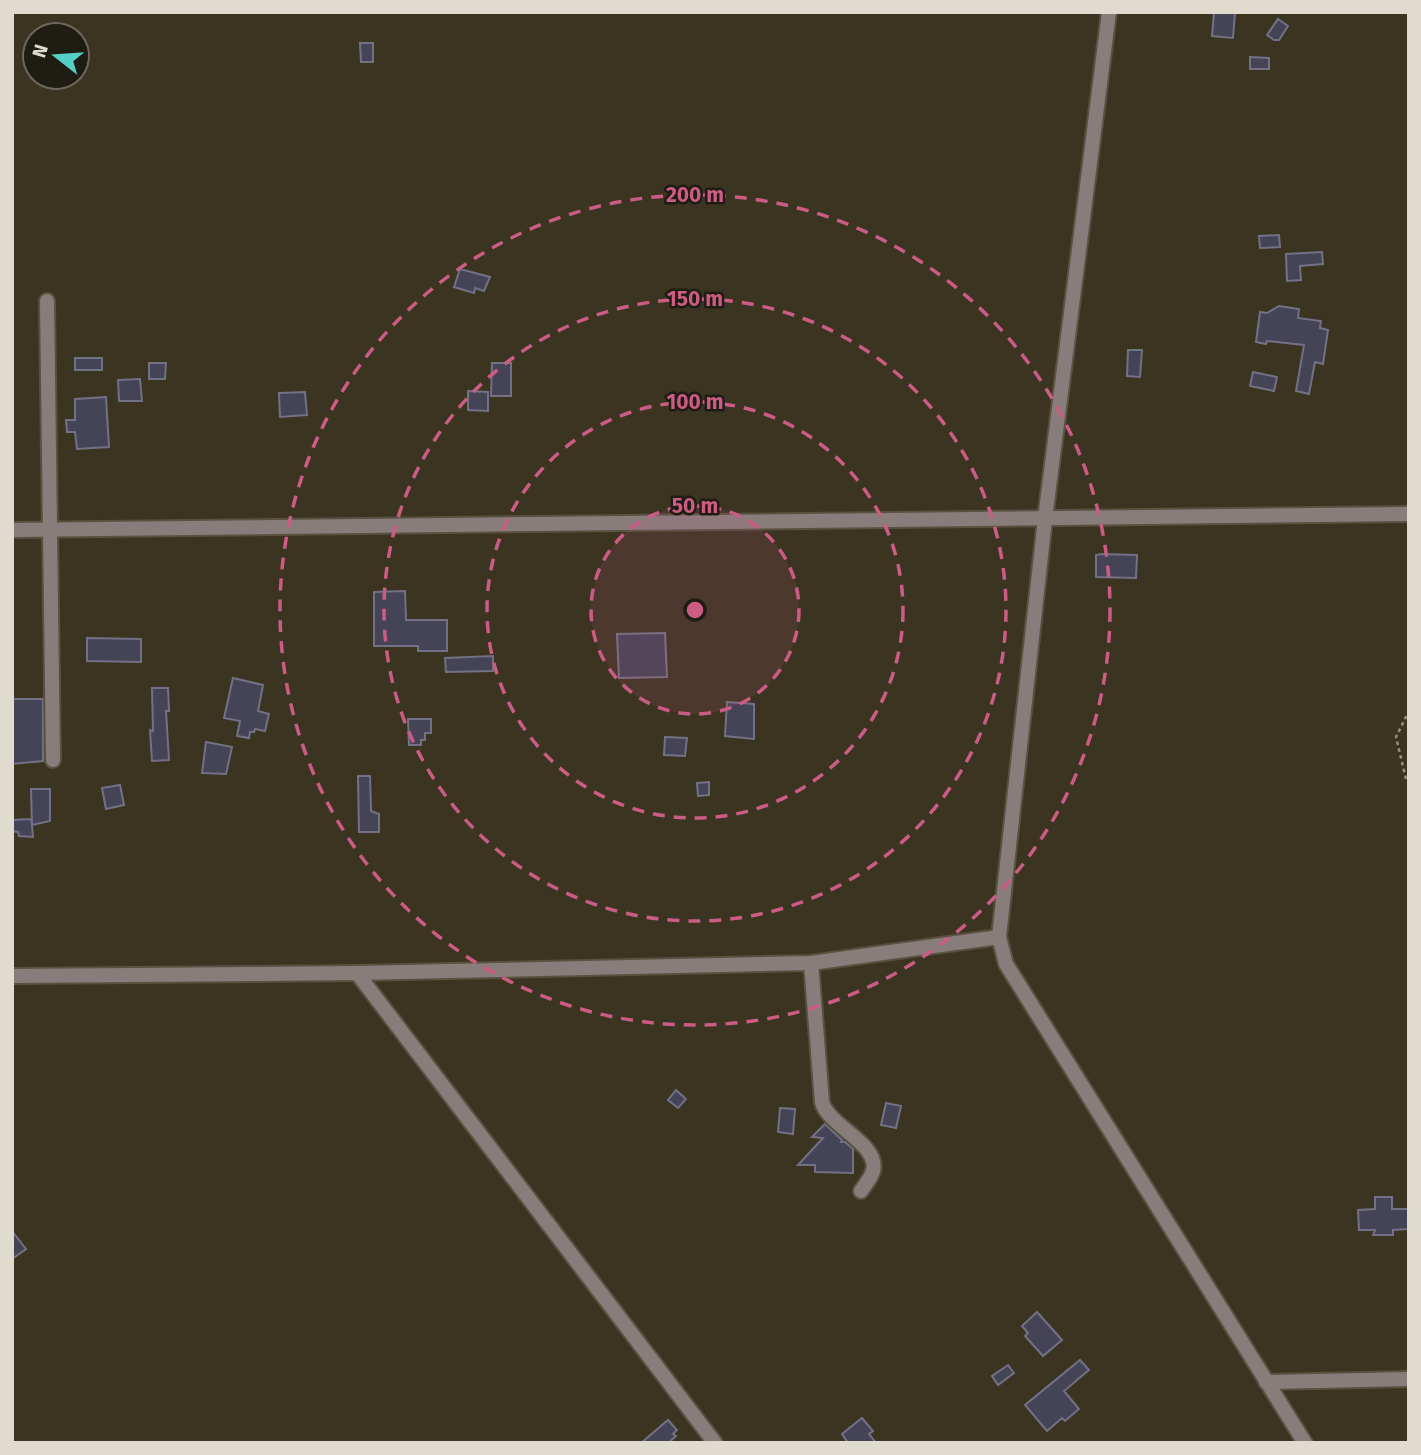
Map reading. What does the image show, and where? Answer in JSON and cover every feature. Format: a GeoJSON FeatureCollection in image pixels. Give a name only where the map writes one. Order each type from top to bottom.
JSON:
{"type":"FeatureCollection","features":[{"type":"Feature","properties":{"kind":"street"},"geometry":{"type":"LineString","coordinates":[[1110,12],[1045,519],[999,937],[1006,964],[1305,1443]]}},
{"type":"Feature","properties":{"kind":"street"},"geometry":{"type":"LineString","coordinates":[[47,301],[53,760]]}},
{"type":"Feature","properties":{"kind":"street"},"geometry":{"type":"LineString","coordinates":[[12,530],[1409,514]]}},
{"type":"Feature","properties":{"kind":"street"},"geometry":{"type":"LineString","coordinates":[[12,976],[357,973],[811,963],[999,937]]}},
{"type":"Feature","properties":{"kind":"street"},"geometry":{"type":"LineString","coordinates":[[811,963],[822,1102],[826,1113],[862,1145],[872,1160],[872,1172],[861,1191]]}},
{"type":"Feature","properties":{"kind":"street"},"geometry":{"type":"LineString","coordinates":[[357,973],[715,1443]]}},
{"type":"Feature","properties":{"kind":"street"},"geometry":{"type":"LineString","coordinates":[[1266,1382],[1409,1380]]}},
{"type":"Feature","properties":{"kind":"path"},"geometry":{"type":"LineString","coordinates":[[1406,779],[1396,737],[1409,711]]}},
{"type":"Feature","properties":{"kind":"building"},"geometry":{"type":"Polygon","coordinates":[[[1214,12],[1235,12],[1233,38],[1212,36],[1214,12]]]}},
{"type":"Feature","properties":{"kind":"building"},"geometry":{"type":"Polygon","coordinates":[[[1278,19],[1288,26],[1279,40],[1274,40],[1267,35],[1278,19]]]}},
{"type":"Feature","properties":{"kind":"building"},"geometry":{"type":"Polygon","coordinates":[[[360,43],[373,43],[373,62],[361,62],[360,43]]]}},
{"type":"Feature","properties":{"kind":"building"},"geometry":{"type":"Polygon","coordinates":[[[1250,57],[1269,58],[1269,69],[1250,69],[1250,57]]]}},
{"type":"Feature","properties":{"kind":"building"},"geometry":{"type":"Polygon","coordinates":[[[1279,235],[1280,247],[1260,248],[1259,236],[1279,235]]]}},
{"type":"Feature","properties":{"kind":"building"},"geometry":{"type":"Polygon","coordinates":[[[1322,252],[1323,264],[1300,266],[1301,280],[1287,281],[1286,254],[1322,252]]]}},
{"type":"Feature","properties":{"kind":"building"},"geometry":{"type":"Polygon","coordinates":[[[460,269],[490,277],[484,291],[475,288],[474,293],[454,287],[460,269]]]}},
{"type":"Feature","properties":{"kind":"building"},"geometry":{"type":"Polygon","coordinates":[[[1279,306],[1299,309],[1298,318],[1321,321],[1320,328],[1328,330],[1323,364],[1315,362],[1309,394],[1296,391],[1304,345],[1256,342],[1260,312],[1267,313],[1279,306]]]}},
{"type":"Feature","properties":{"kind":"building"},"geometry":{"type":"Polygon","coordinates":[[[1128,350],[1142,350],[1140,377],[1127,376],[1128,350]]]}},
{"type":"Feature","properties":{"kind":"building"},"geometry":{"type":"Polygon","coordinates":[[[75,358],[102,358],[102,370],[75,370],[75,358]]]}},
{"type":"Feature","properties":{"kind":"building"},"geometry":{"type":"Polygon","coordinates":[[[149,363],[166,363],[165,379],[149,379],[149,363]]]}},
{"type":"Feature","properties":{"kind":"building"},"geometry":{"type":"Polygon","coordinates":[[[492,363],[511,363],[511,396],[491,396],[492,363]]]}},
{"type":"Feature","properties":{"kind":"building"},"geometry":{"type":"Polygon","coordinates":[[[1253,372],[1277,377],[1274,391],[1250,386],[1253,372]]]}},
{"type":"Feature","properties":{"kind":"building"},"geometry":{"type":"Polygon","coordinates":[[[140,379],[142,401],[119,401],[118,380],[140,379]]]}},
{"type":"Feature","properties":{"kind":"building"},"geometry":{"type":"Polygon","coordinates":[[[468,391],[488,392],[488,411],[468,410],[468,391]]]}},
{"type":"Feature","properties":{"kind":"building"},"geometry":{"type":"Polygon","coordinates":[[[305,392],[307,415],[280,417],[279,393],[305,392]]]}},
{"type":"Feature","properties":{"kind":"building"},"geometry":{"type":"Polygon","coordinates":[[[106,397],[109,447],[77,449],[75,432],[67,432],[66,420],[75,420],[75,399],[106,397]]]}},
{"type":"Feature","properties":{"kind":"building"},"geometry":{"type":"Polygon","coordinates":[[[1096,555],[1137,555],[1136,578],[1096,577],[1096,555]]]}},
{"type":"Feature","properties":{"kind":"building"},"geometry":{"type":"Polygon","coordinates":[[[405,591],[406,620],[447,620],[447,651],[418,651],[418,646],[374,646],[374,592],[405,591]]]}},
{"type":"Feature","properties":{"kind":"building"},"geometry":{"type":"Polygon","coordinates":[[[665,633],[667,677],[619,678],[617,634],[665,633]]]}},
{"type":"Feature","properties":{"kind":"building"},"geometry":{"type":"Polygon","coordinates":[[[87,638],[141,639],[141,662],[87,661],[87,638]]]}},
{"type":"Feature","properties":{"kind":"building"},"geometry":{"type":"Polygon","coordinates":[[[493,656],[493,671],[446,672],[445,658],[493,656]]]}},
{"type":"Feature","properties":{"kind":"building"},"geometry":{"type":"Polygon","coordinates":[[[233,678],[263,685],[258,711],[269,714],[265,731],[255,729],[250,732],[249,738],[237,736],[240,721],[224,718],[233,678]]]}},
{"type":"Feature","properties":{"kind":"building"},"geometry":{"type":"Polygon","coordinates":[[[152,688],[168,688],[169,711],[166,711],[169,760],[152,761],[152,688]]]}},
{"type":"Feature","properties":{"kind":"building"},"geometry":{"type":"Polygon","coordinates":[[[12,699],[43,699],[43,761],[12,764],[12,699]]]}},
{"type":"Feature","properties":{"kind":"building"},"geometry":{"type":"Polygon","coordinates":[[[727,702],[754,704],[754,739],[725,736],[727,702]]]}},
{"type":"Feature","properties":{"kind":"building"},"geometry":{"type":"Polygon","coordinates":[[[408,719],[431,719],[431,733],[425,733],[425,740],[421,740],[421,745],[409,745],[408,719]]]}},
{"type":"Feature","properties":{"kind":"building"},"geometry":{"type":"Polygon","coordinates":[[[665,737],[687,738],[685,756],[664,755],[665,737]]]}},
{"type":"Feature","properties":{"kind":"building"},"geometry":{"type":"Polygon","coordinates":[[[206,742],[232,747],[226,774],[202,773],[206,742]]]}},
{"type":"Feature","properties":{"kind":"building"},"geometry":{"type":"Polygon","coordinates":[[[358,776],[370,776],[371,811],[379,814],[379,832],[359,832],[358,776]]]}},
{"type":"Feature","properties":{"kind":"building"},"geometry":{"type":"Polygon","coordinates":[[[709,782],[709,795],[698,796],[697,783],[709,782]]]}},
{"type":"Feature","properties":{"kind":"building"},"geometry":{"type":"Polygon","coordinates":[[[120,785],[124,805],[106,809],[102,788],[120,785]]]}},
{"type":"Feature","properties":{"kind":"building"},"geometry":{"type":"Polygon","coordinates":[[[31,789],[50,789],[50,821],[32,825],[33,837],[19,836],[18,832],[12,831],[12,820],[31,819],[32,824],[31,789]]]}},
{"type":"Feature","properties":{"kind":"building"},"geometry":{"type":"Polygon","coordinates":[[[676,1090],[686,1099],[678,1108],[668,1100],[676,1090]]]}},
{"type":"Feature","properties":{"kind":"building"},"geometry":{"type":"Polygon","coordinates":[[[886,1103],[901,1106],[896,1128],[881,1125],[886,1103]]]}},
{"type":"Feature","properties":{"kind":"building"},"geometry":{"type":"Polygon","coordinates":[[[780,1108],[795,1109],[793,1134],[778,1132],[780,1108]]]}},
{"type":"Feature","properties":{"kind":"building"},"geometry":{"type":"Polygon","coordinates":[[[825,1124],[841,1142],[853,1149],[853,1173],[815,1172],[815,1165],[798,1165],[823,1138],[812,1137],[825,1124]]]}},
{"type":"Feature","properties":{"kind":"building"},"geometry":{"type":"Polygon","coordinates":[[[1375,1197],[1392,1197],[1392,1209],[1408,1209],[1408,1229],[1393,1230],[1393,1235],[1373,1235],[1375,1230],[1359,1230],[1358,1210],[1375,1209],[1375,1197]]]}},
{"type":"Feature","properties":{"kind":"building"},"geometry":{"type":"Polygon","coordinates":[[[12,1231],[26,1249],[12,1259],[12,1231]]]}},
{"type":"Feature","properties":{"kind":"building"},"geometry":{"type":"Polygon","coordinates":[[[1037,1312],[1062,1340],[1043,1356],[1025,1336],[1028,1333],[1022,1326],[1037,1312]]]}},
{"type":"Feature","properties":{"kind":"building"},"geometry":{"type":"Polygon","coordinates":[[[1080,1360],[1089,1370],[1064,1391],[1079,1409],[1065,1421],[1062,1418],[1047,1431],[1025,1405],[1080,1360]]]}},
{"type":"Feature","properties":{"kind":"building"},"geometry":{"type":"Polygon","coordinates":[[[1008,1365],[1014,1373],[998,1385],[992,1376],[1008,1365]]]}},
{"type":"Feature","properties":{"kind":"building"},"geometry":{"type":"Polygon","coordinates":[[[862,1418],[873,1431],[869,1434],[876,1443],[848,1443],[842,1434],[862,1418]]]}},
{"type":"Feature","properties":{"kind":"building"},"geometry":{"type":"Polygon","coordinates":[[[668,1420],[677,1430],[673,1434],[676,1436],[668,1443],[641,1443],[668,1420]]]}}]}
